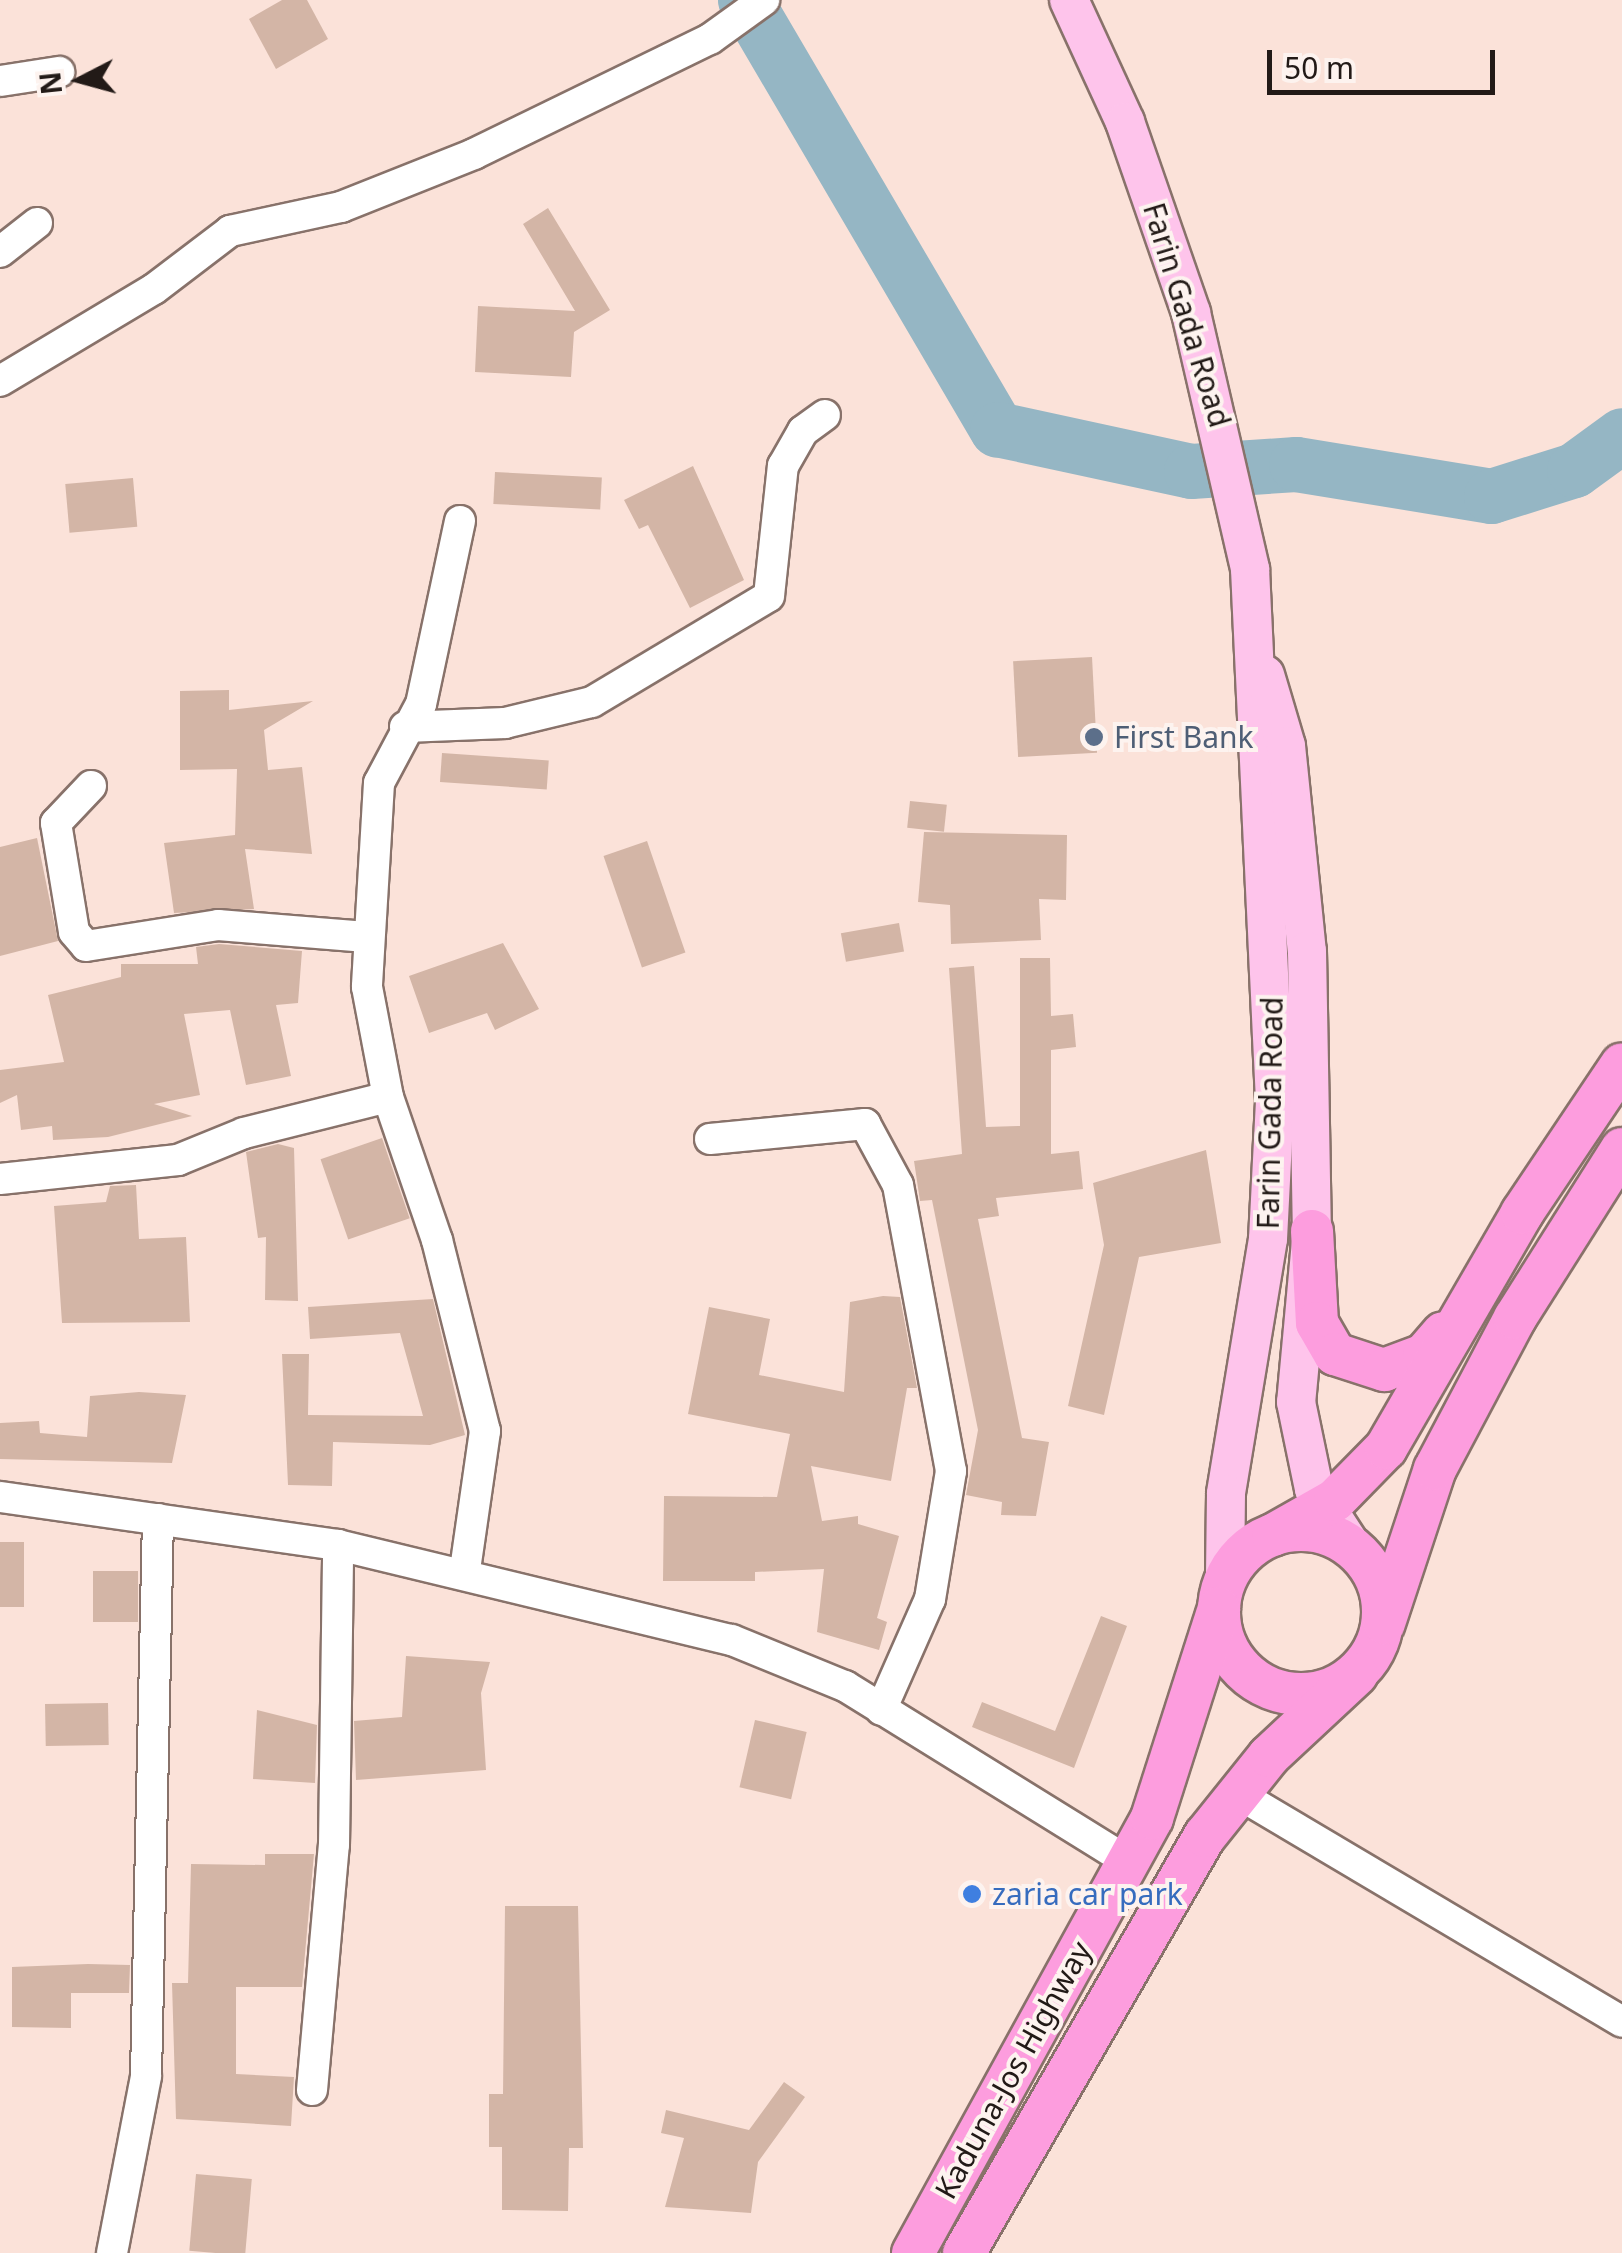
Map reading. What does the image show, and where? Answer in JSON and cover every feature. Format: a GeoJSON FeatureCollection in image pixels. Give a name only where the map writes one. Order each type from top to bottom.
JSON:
{"type":"FeatureCollection","features":[{"type":"Feature","properties":{"kind":"highway"},"geometry":{"type":"LineString","coordinates":[[1622,1064],[1469,1302],[1386,1448],[1324,1508],[1240,1555],[1222,1594],[1229,1652],[1260,1684],[1310,1694],[1357,1674],[1384,1623],[1442,1454],[1622,1149]]}},
{"type":"Feature","properties":{"kind":"highway"},"geometry":{"type":"LineString","coordinates":[[1312,1231],[1317,1324],[1349,1365],[1407,1365],[1469,1302]]}},
{"type":"Feature","properties":{"kind":"highway"},"geometry":{"type":"LineString","coordinates":[[1273,1535],[1319,1530],[1350,1544],[1382,1592],[1384,1623]]}},
{"type":"Feature","properties":{"kind":"highway","name":"Kaduna-Jos Highway"},"geometry":{"type":"LineString","coordinates":[[913,2253],[1130,1862],[1187,1730],[1222,1594]]}},
{"type":"Feature","properties":{"kind":"highway","name":"Kaduna-Jos Highway"},"geometry":{"type":"LineString","coordinates":[[964,2253],[1235,1792],[1357,1674]]}},
{"type":"Feature","properties":{"kind":"main road","name":"Farin Gada Road"},"geometry":{"type":"LineString","coordinates":[[1069,0],[1161,219],[1219,415],[1242,506],[1256,643],[1255,768],[1275,1029],[1272,1172],[1226,1494],[1222,1594]]}},
{"type":"Feature","properties":{"kind":"main road","name":"Farin Gada Road"},"geometry":{"type":"LineString","coordinates":[[1256,643],[1286,746],[1300,867],[1312,1231],[1296,1402],[1305,1465],[1324,1508],[1350,1544]]}},
{"type":"Feature","properties":{"kind":"street"},"geometry":{"type":"LineString","coordinates":[[0,381],[154,290],[230,231],[341,207],[474,154],[710,39],[764,0]]}},
{"type":"Feature","properties":{"kind":"street"},"geometry":{"type":"LineString","coordinates":[[0,81],[59,72]]}},
{"type":"Feature","properties":{"kind":"street"},"geometry":{"type":"LineString","coordinates":[[0,252],[37,223]]}},
{"type":"Feature","properties":{"kind":"street"},"geometry":{"type":"LineString","coordinates":[[405,727],[505,723],[592,702],[769,596],[783,466],[803,430],[825,414]]}},
{"type":"Feature","properties":{"kind":"street"},"geometry":{"type":"LineString","coordinates":[[460,521],[422,704],[405,727],[378,783],[367,936],[388,1098],[437,1240],[485,1431],[465,1570]]}},
{"type":"Feature","properties":{"kind":"street"},"geometry":{"type":"LineString","coordinates":[[91,786],[56,823],[74,932],[86,946],[218,924],[367,936]]}},
{"type":"Feature","properties":{"kind":"street"},"geometry":{"type":"LineString","coordinates":[[0,1178],[178,1160],[244,1133],[388,1098]]}},
{"type":"Feature","properties":{"kind":"street"},"geometry":{"type":"LineString","coordinates":[[710,1139],[865,1124],[898,1185],[950,1472],[930,1600],[881,1710]]}},
{"type":"Feature","properties":{"kind":"street"},"geometry":{"type":"LineString","coordinates":[[0,1497],[338,1545],[465,1570],[732,1640],[881,1710],[1130,1862]]}},
{"type":"Feature","properties":{"kind":"street"},"geometry":{"type":"LineString","coordinates":[[112,2253],[146,2076],[158,1519]]}},
{"type":"Feature","properties":{"kind":"street"},"geometry":{"type":"LineString","coordinates":[[312,2090],[334,1845],[338,1545]]}},
{"type":"Feature","properties":{"kind":"street"},"geometry":{"type":"LineString","coordinates":[[1235,1792],[1622,2022]]}},
{"type":"Feature","properties":{"kind":"building"},"geometry":{"type":"Polygon","coordinates":[[[282,0],[307,0],[328,39],[276,69],[249,19],[282,0]]]}},
{"type":"Feature","properties":{"kind":"building"},"geometry":{"type":"Polygon","coordinates":[[[548,208],[610,310],[574,332],[571,377],[475,372],[478,306],[575,311],[523,224],[548,208]]]}},
{"type":"Feature","properties":{"kind":"building"},"geometry":{"type":"Polygon","coordinates":[[[693,466],[744,580],[690,608],[648,525],[639,529],[624,500],[693,466]]]}},
{"type":"Feature","properties":{"kind":"building"},"geometry":{"type":"Polygon","coordinates":[[[495,472],[602,478],[600,510],[493,504],[495,472]]]}},
{"type":"Feature","properties":{"kind":"building"},"geometry":{"type":"Polygon","coordinates":[[[133,478],[137,527],[70,533],[65,484],[133,478]]]}},
{"type":"Feature","properties":{"kind":"building"},"geometry":{"type":"Polygon","coordinates":[[[1092,657],[1097,753],[1018,757],[1013,661],[1092,657]]]}},
{"type":"Feature","properties":{"kind":"building"},"geometry":{"type":"Polygon","coordinates":[[[229,690],[229,710],[313,701],[264,730],[268,770],[302,767],[312,854],[245,849],[254,909],[174,913],[164,843],[235,835],[237,769],[180,770],[180,691],[229,690]]]}},
{"type":"Feature","properties":{"kind":"building"},"geometry":{"type":"Polygon","coordinates":[[[442,753],[549,760],[547,789],[440,782],[442,753]]]}},
{"type":"Feature","properties":{"kind":"building"},"geometry":{"type":"Polygon","coordinates":[[[910,801],[947,805],[944,832],[907,828],[910,801]]]}},
{"type":"Feature","properties":{"kind":"building"},"geometry":{"type":"Polygon","coordinates":[[[924,832],[1067,835],[1066,900],[1039,899],[1041,940],[951,944],[950,905],[918,902],[924,832]]]}},
{"type":"Feature","properties":{"kind":"building"},"geometry":{"type":"Polygon","coordinates":[[[37,838],[58,941],[0,956],[0,847],[37,838]]]}},
{"type":"Feature","properties":{"kind":"building"},"geometry":{"type":"Polygon","coordinates":[[[647,841],[685,953],[642,968],[604,856],[647,841]]]}},
{"type":"Feature","properties":{"kind":"building"},"geometry":{"type":"Polygon","coordinates":[[[899,923],[904,952],[846,962],[841,933],[899,923]]]}},
{"type":"Feature","properties":{"kind":"building"},"geometry":{"type":"Polygon","coordinates":[[[503,943],[539,1009],[495,1030],[487,1013],[429,1033],[409,976],[503,943]]]}},
{"type":"Feature","properties":{"kind":"building"},"geometry":{"type":"Polygon","coordinates":[[[219,944],[302,951],[298,1003],[276,1005],[291,1076],[246,1085],[230,1010],[184,1014],[200,1095],[154,1104],[192,1116],[108,1137],[53,1140],[52,1126],[21,1130],[17,1095],[0,1103],[0,1070],[64,1062],[48,995],[121,977],[121,964],[198,964],[196,947],[219,944]]]}},
{"type":"Feature","properties":{"kind":"building"},"geometry":{"type":"Polygon","coordinates":[[[1020,958],[1050,958],[1051,1016],[1073,1014],[1076,1047],[1051,1050],[1051,1154],[1079,1151],[1083,1189],[996,1198],[999,1216],[978,1219],[1022,1438],[1049,1442],[1036,1516],[1001,1515],[1002,1502],[966,1495],[978,1430],[932,1200],[920,1201],[914,1161],[962,1154],[949,968],[974,966],[986,1127],[1020,1126],[1020,958]]]}},
{"type":"Feature","properties":{"kind":"building"},"geometry":{"type":"Polygon","coordinates":[[[382,1138],[410,1218],[348,1240],[321,1159],[382,1138]]]}},
{"type":"Feature","properties":{"kind":"building"},"geometry":{"type":"Polygon","coordinates":[[[278,1144],[294,1148],[298,1301],[265,1300],[266,1237],[258,1238],[246,1152],[278,1144]]]}},
{"type":"Feature","properties":{"kind":"building"},"geometry":{"type":"Polygon","coordinates":[[[1206,1150],[1221,1243],[1139,1257],[1104,1415],[1068,1406],[1104,1245],[1093,1183],[1206,1150]]]}},
{"type":"Feature","properties":{"kind":"building"},"geometry":{"type":"Polygon","coordinates":[[[136,1185],[139,1239],[186,1237],[190,1322],[62,1323],[54,1206],[106,1202],[110,1186],[136,1185]]]}},
{"type":"Feature","properties":{"kind":"building"},"geometry":{"type":"Polygon","coordinates":[[[900,1297],[917,1388],[907,1388],[891,1481],[811,1466],[822,1521],[858,1516],[858,1524],[899,1536],[877,1618],[887,1622],[879,1650],[817,1632],[824,1569],[755,1572],[755,1581],[663,1581],[664,1496],[777,1497],[790,1434],[688,1414],[709,1307],[770,1319],[759,1375],[844,1392],[850,1302],[900,1297]]]}},
{"type":"Feature","properties":{"kind":"building"},"geometry":{"type":"Polygon","coordinates":[[[433,1299],[465,1435],[430,1445],[333,1442],[332,1486],[288,1485],[282,1354],[309,1354],[308,1415],[423,1416],[400,1333],[310,1339],[308,1307],[433,1299]]]}},
{"type":"Feature","properties":{"kind":"building"},"geometry":{"type":"Polygon","coordinates":[[[139,1392],[186,1395],[172,1463],[0,1459],[0,1423],[39,1421],[40,1433],[87,1437],[90,1396],[139,1392]]]}},
{"type":"Feature","properties":{"kind":"building"},"geometry":{"type":"Polygon","coordinates":[[[0,1542],[24,1542],[24,1607],[0,1607],[0,1542]]]}},
{"type":"Feature","properties":{"kind":"building"},"geometry":{"type":"Polygon","coordinates":[[[93,1571],[138,1571],[138,1622],[93,1622],[93,1571]]]}},
{"type":"Feature","properties":{"kind":"building"},"geometry":{"type":"Polygon","coordinates":[[[1101,1616],[1127,1626],[1074,1768],[972,1727],[982,1702],[1055,1731],[1101,1616]]]}},
{"type":"Feature","properties":{"kind":"building"},"geometry":{"type":"Polygon","coordinates":[[[406,1656],[490,1662],[481,1693],[486,1770],[356,1780],[354,1721],[402,1717],[406,1656]]]}},
{"type":"Feature","properties":{"kind":"building"},"geometry":{"type":"Polygon","coordinates":[[[108,1703],[109,1745],[46,1746],[45,1704],[108,1703]]]}},
{"type":"Feature","properties":{"kind":"building"},"geometry":{"type":"Polygon","coordinates":[[[257,1710],[317,1725],[315,1783],[253,1779],[257,1710]]]}},
{"type":"Feature","properties":{"kind":"building"},"geometry":{"type":"Polygon","coordinates":[[[755,1720],[807,1732],[791,1799],[739,1787],[755,1720]]]}},
{"type":"Feature","properties":{"kind":"building"},"geometry":{"type":"Polygon","coordinates":[[[265,1854],[314,1854],[302,1987],[236,1987],[236,2074],[294,2077],[291,2126],[176,2119],[172,1983],[188,1983],[191,1864],[265,1865],[265,1854]]]}},
{"type":"Feature","properties":{"kind":"building"},"geometry":{"type":"Polygon","coordinates":[[[505,1906],[578,1906],[583,2148],[569,2148],[568,2211],[502,2210],[502,2147],[489,2147],[489,2094],[503,2094],[505,1906]]]}},
{"type":"Feature","properties":{"kind":"building"},"geometry":{"type":"Polygon","coordinates":[[[130,1965],[129,1993],[71,1993],[71,2028],[12,2027],[12,1967],[130,1965]]]}},
{"type":"Feature","properties":{"kind":"building"},"geometry":{"type":"Polygon","coordinates":[[[784,2082],[805,2097],[758,2162],[751,2213],[665,2207],[684,2138],[661,2133],[666,2110],[749,2130],[784,2082]]]}},
{"type":"Feature","properties":{"kind":"building"},"geometry":{"type":"Polygon","coordinates":[[[196,2174],[252,2179],[245,2253],[189,2251],[196,2174]]]}},
{"type":"Feature","properties":{"kind":"waterway"},"geometry":{"type":"LineString","coordinates":[[745,0],[997,429],[1191,471],[1296,464],[1491,496],[1574,470],[1622,435]]}},
{"type":"Feature","properties":{"kind":"place","name":"First Bank"},"geometry":{"type":"Point","coordinates":[1094,737]}},
{"type":"Feature","properties":{"kind":"place","name":"zaria car park"},"geometry":{"type":"Point","coordinates":[972,1894]}}]}
